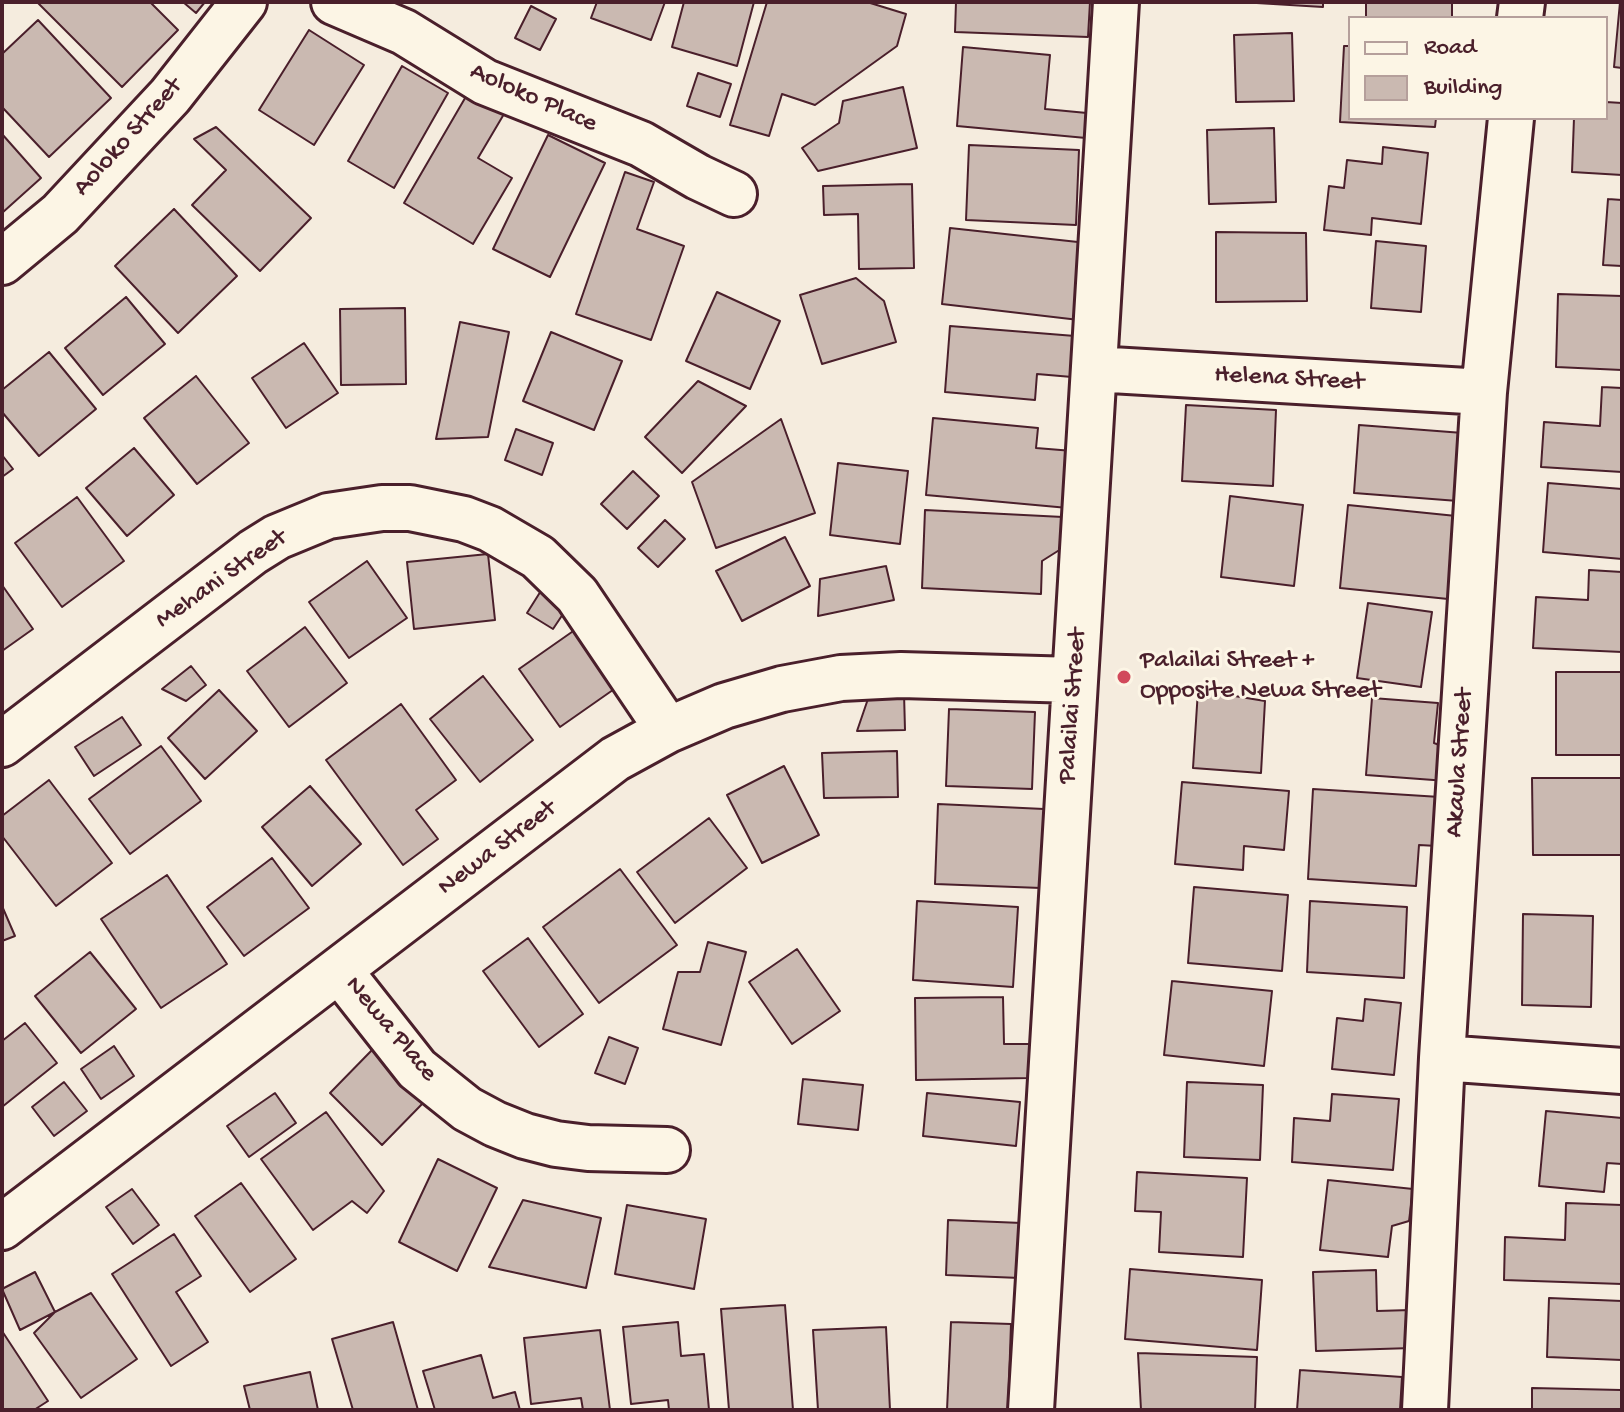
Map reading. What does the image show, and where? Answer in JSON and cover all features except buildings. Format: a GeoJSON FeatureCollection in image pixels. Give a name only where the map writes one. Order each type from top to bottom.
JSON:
{"type":"FeatureCollection","features":[{"type":"Feature","properties":{"kind":"street","name":"Aoloko Street"},"geometry":{"type":"LineString","coordinates":[[2,262],[60,214],[170,96],[244,2]]}},
{"type":"Feature","properties":{"kind":"street","name":"Aoloko Place"},"geometry":{"type":"LineString","coordinates":[[334,2],[404,32],[485,82],[641,144],[734,194]]}},
{"type":"Feature","properties":{"kind":"street","name":"Palailai Street"},"geometry":{"type":"LineString","coordinates":[[1031,1410],[1116,2]]}},
{"type":"Feature","properties":{"kind":"street","name":"Akaula Street"},"geometry":{"type":"LineString","coordinates":[[1425,1410],[1442,1058],[1484,392],[1511,120]]}},
{"type":"Feature","properties":{"kind":"street","name":"Helena Street"},"geometry":{"type":"LineString","coordinates":[[1094,369],[1484,392]]}},
{"type":"Feature","properties":{"kind":"street","name":"Mehani Street"},"geometry":{"type":"LineString","coordinates":[[2,744],[253,552],[277,537],[328,516],[382,508],[410,508],[464,519],[490,529],[538,557],[577,595],[668,730]]}},
{"type":"Feature","properties":{"kind":"street","name":"Newa Street"},"geometry":{"type":"LineString","coordinates":[[2,1227],[615,759],[668,730],[724,706],[782,689],[841,678],[901,675],[1075,680]]}},
{"type":"Feature","properties":{"kind":"street","name":"Newa Place"},"geometry":{"type":"LineString","coordinates":[[339,970],[417,1069],[441,1091],[486,1119],[525,1136],[556,1144],[667,1150]]}},
{"type":"Feature","properties":{"kind":"street"},"geometry":{"type":"LineString","coordinates":[[1442,1058],[1622,1071]]}},
{"type":"Feature","properties":{"kind":"place","name":"Palailai Street + Opposite Newa Street"},"geometry":{"type":"Point","coordinates":[1124,677]}}]}
